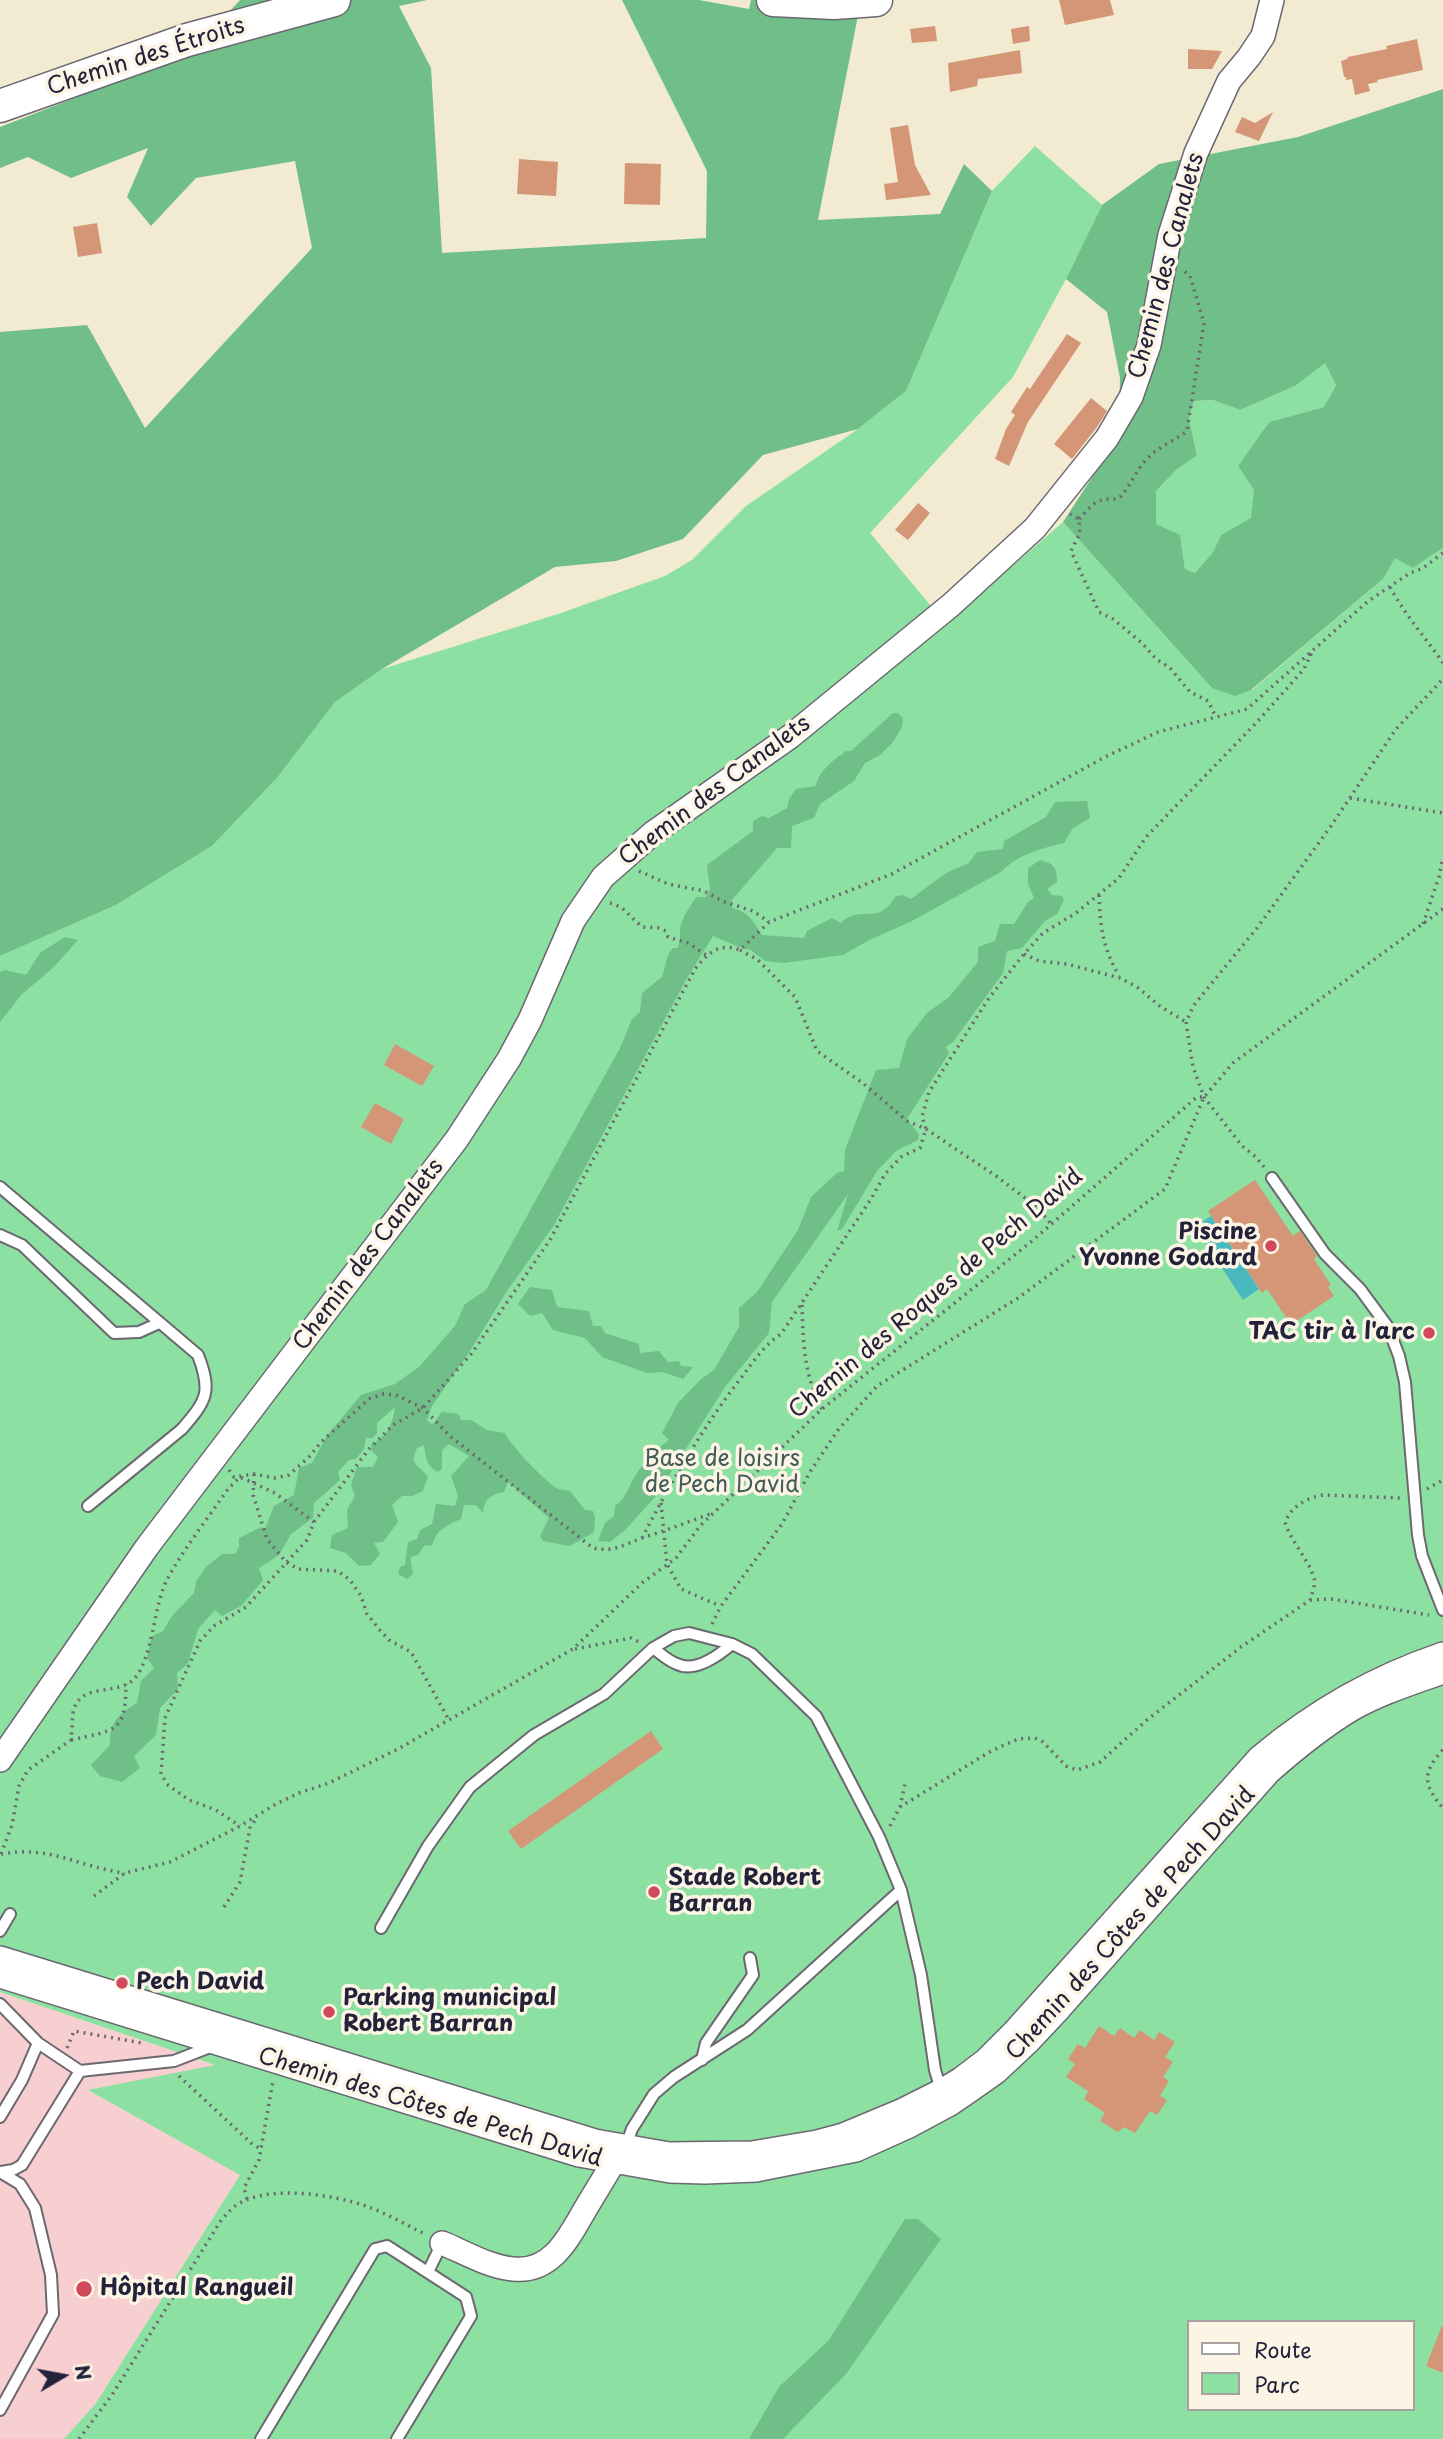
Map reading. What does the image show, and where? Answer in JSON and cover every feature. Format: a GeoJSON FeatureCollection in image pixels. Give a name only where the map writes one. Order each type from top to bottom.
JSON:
{"type":"FeatureCollection","features":[{"type":"Feature","properties":{"kind":"main road","name":"Chemin des Étroits"},"geometry":{"type":"LineString","coordinates":[[0,107],[187,40],[334,0]]}},
{"type":"Feature","properties":{"kind":"main road"},"geometry":{"type":"LineString","coordinates":[[773,0],[834,3],[876,0]]}},
{"type":"Feature","properties":{"kind":"street","name":"Chemin des Canalets"},"geometry":{"type":"LineString","coordinates":[[0,1760],[146,1547],[485,1100],[525,1030],[573,921],[590,894],[621,859],[653,833],[791,736],[876,668],[1026,536],[1107,438],[1131,397],[1149,345],[1165,258],[1196,153],[1229,81],[1250,57],[1263,36],[1272,0]]}},
{"type":"Feature","properties":{"kind":"street","name":"Chemin des Côtes de Pech David"},"geometry":{"type":"LineString","coordinates":[[946,2098],[961,2080],[1014,2032],[1260,1757],[1289,1733],[1334,1703],[1370,1683],[1443,1654]]}},
{"type":"Feature","properties":{"kind":"street","name":"Chemin des Côtes de Pech David"},"geometry":{"type":"LineString","coordinates":[[0,1958],[216,2034],[579,2155],[620,2155],[670,2171],[756,2170],[804,2162],[856,2150],[996,2072],[1028,2042],[1269,1772],[1305,1741],[1352,1710],[1389,1692],[1443,1672]]}},
{"type":"Feature","properties":{"kind":"street","name":"Chemin des Côtes de Pech David"},"geometry":{"type":"LineString","coordinates":[[0,1976],[216,2034]]}},
{"type":"Feature","properties":{"kind":"street"},"geometry":{"type":"LineString","coordinates":[[442,2243],[493,2265],[511,2269],[537,2267],[550,2260],[566,2243],[620,2155]]}},
{"type":"Feature","properties":{"kind":"lane"},"geometry":{"type":"LineString","coordinates":[[1272,1178],[1325,1254],[1360,1289],[1388,1327],[1405,1382],[1422,1556],[1439,1613]]}},
{"type":"Feature","properties":{"kind":"lane"},"geometry":{"type":"LineString","coordinates":[[0,1187],[198,1355],[207,1377],[205,1395],[182,1429],[88,1506]]}},
{"type":"Feature","properties":{"kind":"lane"},"geometry":{"type":"LineString","coordinates":[[0,1235],[22,1245],[114,1333],[139,1332],[159,1323]]}},
{"type":"Feature","properties":{"kind":"lane"},"geometry":{"type":"LineString","coordinates":[[381,1928],[428,1846],[470,1787],[534,1735],[604,1694],[653,1648],[689,1633],[732,1644],[752,1654],[816,1716],[879,1837],[901,1890],[921,1975],[935,2070],[946,2098]]}},
{"type":"Feature","properties":{"kind":"lane"},"geometry":{"type":"LineString","coordinates":[[653,1648],[678,1665],[695,1666],[719,1655],[732,1644]]}},
{"type":"Feature","properties":{"kind":"lane"},"geometry":{"type":"LineString","coordinates":[[620,2155],[632,2129],[654,2094],[674,2077],[747,2030],[901,1890]]}},
{"type":"Feature","properties":{"kind":"lane"},"geometry":{"type":"LineString","coordinates":[[0,1931],[10,1914]]}},
{"type":"Feature","properties":{"kind":"lane"},"geometry":{"type":"LineString","coordinates":[[702,2060],[706,2043],[753,1975],[750,1958]]}},
{"type":"Feature","properties":{"kind":"lane"},"geometry":{"type":"LineString","coordinates":[[0,2004],[37,2043],[80,2071],[173,2061],[210,2047],[216,2034]]}},
{"type":"Feature","properties":{"kind":"lane"},"geometry":{"type":"LineString","coordinates":[[2,2109],[22,2080],[37,2043]]}},
{"type":"Feature","properties":{"kind":"lane"},"geometry":{"type":"LineString","coordinates":[[0,2172],[13,2171],[22,2165],[80,2071]]}},
{"type":"Feature","properties":{"kind":"lane"},"geometry":{"type":"LineString","coordinates":[[0,2172],[20,2184],[35,2208],[51,2275],[53,2314],[0,2410]]}},
{"type":"Feature","properties":{"kind":"lane"},"geometry":{"type":"LineString","coordinates":[[428,2272],[442,2243]]}},
{"type":"Feature","properties":{"kind":"lane"},"geometry":{"type":"LineString","coordinates":[[261,2439],[375,2249],[387,2246],[466,2297],[471,2316],[397,2439]]}},
{"type":"Feature","properties":{"kind":"path"},"geometry":{"type":"LineString","coordinates":[[1165,258],[1190,275],[1204,323],[1187,431],[1162,445],[1144,461],[1126,492],[1118,499],[1096,501],[1079,519],[1080,533],[1071,551],[1099,612],[1126,629],[1156,659],[1170,668],[1189,692],[1208,701],[1216,717]]}},
{"type":"Feature","properties":{"kind":"path"},"geometry":{"type":"LineString","coordinates":[[1057,500],[1079,519]]}},
{"type":"Feature","properties":{"kind":"path"},"geometry":{"type":"LineString","coordinates":[[740,950],[769,922],[892,874],[1084,767],[1143,738],[1247,709],[1367,602],[1443,553]]}},
{"type":"Feature","properties":{"kind":"path"},"geometry":{"type":"LineString","coordinates":[[1390,587],[1403,612],[1443,663]]}},
{"type":"Feature","properties":{"kind":"path"},"geometry":{"type":"LineString","coordinates":[[642,1538],[661,1501],[723,1399],[766,1344],[781,1334],[885,1174],[901,1157],[919,1148],[926,1129],[922,1118],[929,1092],[989,998],[1043,933],[1076,913],[1118,878],[1146,837],[1304,669],[1313,650]]}},
{"type":"Feature","properties":{"kind":"path"},"geometry":{"type":"LineString","coordinates":[[1272,1178],[1256,1157],[1242,1146],[1204,1097],[1193,1067],[1186,1022],[1194,1005],[1257,928],[1396,730],[1443,680]]}},
{"type":"Feature","properties":{"kind":"path"},"geometry":{"type":"LineString","coordinates":[[1350,798],[1443,813]]}},
{"type":"Feature","properties":{"kind":"path"},"geometry":{"type":"LineString","coordinates":[[1422,926],[1443,857]]}},
{"type":"Feature","properties":{"kind":"path"},"geometry":{"type":"LineString","coordinates":[[621,859],[644,874],[678,888],[704,891],[722,901],[753,911],[769,922]]}},
{"type":"Feature","properties":{"kind":"path"},"geometry":{"type":"LineString","coordinates":[[590,894],[605,903],[621,907],[642,928],[659,928],[666,931],[668,937],[688,943],[706,955]]}},
{"type":"Feature","properties":{"kind":"path"},"geometry":{"type":"LineString","coordinates":[[1099,895],[1100,930],[1109,959],[1120,978]]}},
{"type":"Feature","properties":{"kind":"path"},"geometry":{"type":"LineString","coordinates":[[706,1637],[721,1606],[782,1524],[810,1472],[838,1430],[877,1386],[1018,1298],[1165,1189],[1204,1097],[1233,1063],[1443,909]]}},
{"type":"Feature","properties":{"kind":"path"},"geometry":{"type":"LineString","coordinates":[[240,1826],[216,1810],[189,1800],[168,1785],[161,1774],[165,1718],[200,1641],[214,1626],[246,1607],[307,1540],[314,1522],[369,1449],[393,1424],[423,1408],[472,1353],[550,1240],[695,969],[706,955],[721,947],[732,947],[758,960],[795,998],[817,1051],[864,1084],[907,1121],[926,1129],[996,1176],[1037,1207],[1051,1224]]}},
{"type":"Feature","properties":{"kind":"path"},"geometry":{"type":"LineString","coordinates":[[1024,954],[1039,961],[1068,964],[1120,978],[1186,1022]]}},
{"type":"Feature","properties":{"kind":"path","name":"Chemin des Roques de Pech David"},"geometry":{"type":"LineString","coordinates":[[94,1896],[125,1873],[170,1862],[299,1793],[329,1783],[398,1749],[573,1649],[642,1583],[676,1558],[700,1526],[822,1409],[1051,1224],[1197,1097],[1204,1097]]}},
{"type":"Feature","properties":{"kind":"path"},"geometry":{"type":"LineString","coordinates":[[802,1303],[807,1375],[822,1409]]}},
{"type":"Feature","properties":{"kind":"path"},"geometry":{"type":"LineString","coordinates":[[215,1457],[234,1477],[254,1474],[275,1478],[289,1475],[369,1399],[383,1394],[396,1395],[423,1408],[451,1437],[593,1548],[613,1550],[715,1513]]}},
{"type":"Feature","properties":{"kind":"path"},"geometry":{"type":"LineString","coordinates":[[254,1474],[253,1495],[267,1539],[286,1562],[298,1569],[338,1571],[350,1580],[378,1628],[389,1640],[411,1652],[449,1720]]}},
{"type":"Feature","properties":{"kind":"path"},"geometry":{"type":"LineString","coordinates":[[240,1477],[275,1493],[314,1522]]}},
{"type":"Feature","properties":{"kind":"path"},"geometry":{"type":"LineString","coordinates":[[71,1740],[73,1712],[86,1693],[126,1684],[135,1678],[145,1657],[167,1580],[228,1489],[240,1477]]}},
{"type":"Feature","properties":{"kind":"path"},"geometry":{"type":"LineString","coordinates":[[1310,1600],[1314,1578],[1285,1522],[1290,1511],[1311,1497],[1323,1495],[1415,1495]]}},
{"type":"Feature","properties":{"kind":"path"},"geometry":{"type":"LineString","coordinates":[[661,1501],[667,1564],[681,1589],[721,1606]]}},
{"type":"Feature","properties":{"kind":"path"},"geometry":{"type":"LineString","coordinates":[[900,1807],[991,1751],[1018,1739],[1035,1738],[1043,1742],[1066,1766],[1077,1770],[1100,1762],[1148,1719],[1199,1679],[1310,1600],[1331,1599],[1439,1613]]}},
{"type":"Feature","properties":{"kind":"path"},"geometry":{"type":"LineString","coordinates":[[573,1649],[631,1638],[653,1648]]}},
{"type":"Feature","properties":{"kind":"path"},"geometry":{"type":"LineString","coordinates":[[125,1873],[36,1851],[0,1854],[12,1825],[19,1786],[28,1770],[71,1740],[115,1728],[123,1718],[126,1684]]}},
{"type":"Feature","properties":{"kind":"path"},"geometry":{"type":"LineString","coordinates":[[1443,1751],[1433,1760],[1427,1779],[1430,1792],[1443,1808]]}},
{"type":"Feature","properties":{"kind":"path"},"geometry":{"type":"LineString","coordinates":[[879,1837],[888,1831],[900,1807],[905,1784]]}},
{"type":"Feature","properties":{"kind":"path"},"geometry":{"type":"LineString","coordinates":[[224,1907],[240,1882],[250,1828],[258,1815]]}},
{"type":"Feature","properties":{"kind":"path"},"geometry":{"type":"LineString","coordinates":[[175,2071],[251,2143],[261,2149]]}},
{"type":"Feature","properties":{"kind":"path"},"geometry":{"type":"LineString","coordinates":[[247,2199],[244,2188],[259,2160],[273,2080]]}},
{"type":"Feature","properties":{"kind":"path"},"geometry":{"type":"LineString","coordinates":[[79,2439],[112,2395],[220,2222],[236,2205],[247,2199],[278,2194],[340,2199],[368,2207],[442,2243]]}},
{"type":"Feature","properties":{"kind":"shaded area","name":"Hôpital Rangueil"},"geometry":{"type":"Polygon","coordinates":[[[0,1992],[217,2066],[89,2090],[240,2175],[96,2403],[64,2439],[0,2439],[0,1992]]]}},
{"type":"Feature","properties":{"kind":"green space"},"geometry":{"type":"Polygon","coordinates":[[[240,0],[427,0],[399,6],[431,68],[442,253],[706,238],[707,171],[622,0],[699,0],[749,9],[751,0],[861,0],[818,220],[940,214],[964,164],[992,191],[906,391],[858,429],[763,455],[683,539],[616,561],[555,567],[382,669],[335,702],[277,778],[212,846],[116,905],[0,956],[0,332],[87,325],[145,428],[312,248],[295,161],[196,178],[151,226],[127,197],[148,148],[71,178],[28,157],[0,168],[0,127],[191,53],[240,0]]]}},
{"type":"Feature","properties":{"kind":"green space"},"geometry":{"type":"Polygon","coordinates":[[[1443,89],[1443,548],[1413,568],[1395,558],[1383,579],[1251,690],[1235,696],[1212,688],[1063,522],[1119,436],[1120,378],[1107,312],[1066,279],[1102,205],[1159,164],[1298,137],[1443,89]],[[1325,363],[1295,386],[1240,410],[1213,400],[1194,401],[1189,419],[1197,455],[1176,470],[1156,491],[1156,524],[1180,535],[1185,569],[1195,573],[1213,552],[1221,535],[1251,518],[1254,490],[1238,466],[1269,422],[1324,407],[1336,385],[1325,363]]]}},
{"type":"Feature","properties":{"kind":"green space","name":"Base de loisirs de Pech David"},"geometry":{"type":"Polygon","coordinates":[[[1035,146],[1102,205],[1013,377],[870,533],[946,624],[1063,522],[1212,688],[1252,690],[1383,579],[1395,557],[1413,568],[1443,548],[1443,2439],[64,2439],[96,2403],[240,2175],[88,2090],[215,2065],[0,1992],[0,956],[116,905],[212,846],[277,778],[335,702],[382,669],[561,613],[665,576],[692,560],[746,506],[858,429],[906,391],[992,191],[1035,146]]]}},
{"type":"Feature","properties":{"kind":"green space"},"geometry":{"type":"Polygon","coordinates":[[[1325,362],[1336,385],[1324,407],[1269,422],[1238,466],[1254,490],[1252,518],[1221,535],[1213,552],[1195,573],[1185,569],[1180,536],[1156,524],[1156,491],[1176,470],[1197,454],[1189,419],[1194,401],[1213,400],[1240,410],[1295,386],[1325,362]]]}},
{"type":"Feature","properties":{"kind":"green space"},"geometry":{"type":"Polygon","coordinates":[[[893,713],[898,713],[903,718],[902,727],[893,742],[880,755],[865,763],[854,781],[820,804],[814,818],[792,826],[791,848],[777,848],[731,901],[732,908],[747,915],[762,935],[804,938],[807,931],[832,918],[841,923],[849,917],[882,911],[895,897],[902,895],[911,899],[946,873],[969,863],[977,852],[1003,849],[1004,841],[1046,817],[1055,802],[1087,801],[1090,818],[1073,828],[1064,843],[1022,856],[1001,872],[843,955],[783,963],[765,961],[751,950],[713,936],[687,978],[554,1225],[432,1406],[427,1420],[432,1425],[442,1412],[459,1414],[461,1420],[471,1420],[487,1430],[505,1433],[521,1455],[546,1480],[559,1489],[570,1491],[585,1510],[593,1511],[594,1532],[570,1546],[543,1541],[540,1536],[549,1518],[508,1482],[504,1492],[487,1501],[483,1513],[476,1505],[464,1505],[461,1519],[442,1529],[432,1546],[425,1545],[418,1555],[410,1557],[413,1574],[407,1579],[398,1574],[400,1567],[405,1565],[408,1542],[417,1539],[420,1530],[432,1524],[436,1504],[455,1506],[458,1496],[451,1476],[469,1456],[449,1444],[442,1450],[442,1469],[438,1472],[429,1464],[424,1445],[417,1448],[413,1459],[428,1476],[423,1491],[412,1496],[402,1496],[392,1505],[398,1522],[383,1542],[374,1543],[380,1554],[371,1565],[359,1566],[346,1553],[330,1548],[332,1535],[348,1528],[347,1510],[355,1496],[351,1485],[357,1467],[373,1467],[378,1457],[372,1451],[371,1444],[381,1438],[388,1429],[395,1407],[377,1423],[377,1433],[373,1438],[366,1438],[364,1449],[356,1459],[349,1460],[338,1472],[340,1480],[314,1503],[313,1518],[291,1534],[279,1555],[259,1568],[263,1580],[241,1606],[222,1616],[215,1610],[198,1629],[188,1663],[177,1673],[178,1689],[160,1708],[156,1735],[134,1756],[140,1768],[122,1782],[100,1776],[91,1765],[110,1745],[111,1730],[116,1719],[137,1703],[141,1681],[154,1668],[147,1658],[152,1636],[163,1631],[172,1616],[194,1593],[196,1581],[206,1567],[222,1554],[235,1554],[239,1547],[239,1538],[261,1527],[265,1529],[274,1506],[294,1495],[299,1468],[312,1463],[326,1437],[361,1395],[395,1384],[420,1366],[455,1326],[465,1304],[486,1290],[620,1048],[632,1019],[640,1012],[642,993],[662,977],[668,955],[673,948],[678,948],[686,913],[696,897],[706,897],[710,889],[707,865],[753,831],[753,821],[762,816],[769,818],[787,808],[796,789],[816,786],[827,766],[846,751],[851,751],[893,713]]]}},
{"type":"Feature","properties":{"kind":"green space"},"geometry":{"type":"Polygon","coordinates":[[[1040,860],[1052,865],[1056,873],[1057,882],[1047,889],[1052,895],[1062,896],[1064,900],[1057,914],[1045,921],[1022,948],[1007,951],[1003,973],[953,1042],[946,1047],[949,1053],[907,1119],[919,1135],[918,1140],[896,1151],[877,1171],[842,1229],[837,1231],[848,1194],[772,1302],[769,1333],[725,1387],[656,1496],[625,1530],[610,1542],[598,1541],[605,1523],[614,1516],[615,1506],[624,1497],[641,1467],[669,1440],[662,1433],[678,1403],[701,1379],[714,1370],[739,1327],[739,1308],[757,1292],[798,1230],[811,1197],[837,1173],[844,1171],[845,1150],[876,1070],[899,1068],[907,1039],[927,1013],[949,997],[978,962],[978,947],[995,941],[1000,924],[1014,924],[1028,902],[1034,898],[1028,884],[1028,868],[1040,860]]]}},
{"type":"Feature","properties":{"kind":"green space"},"geometry":{"type":"Polygon","coordinates":[[[65,937],[78,940],[54,967],[22,994],[0,1022],[0,972],[5,970],[26,975],[40,953],[65,937]]]}},
{"type":"Feature","properties":{"kind":"green space"},"geometry":{"type":"Polygon","coordinates":[[[530,1287],[552,1290],[557,1307],[589,1311],[593,1326],[601,1326],[605,1333],[639,1344],[640,1353],[659,1351],[668,1362],[679,1361],[681,1366],[693,1367],[683,1379],[663,1372],[647,1373],[602,1357],[585,1338],[553,1330],[542,1313],[530,1316],[518,1304],[530,1287]]]}},
{"type":"Feature","properties":{"kind":"green space"},"geometry":{"type":"Polygon","coordinates":[[[905,2219],[918,2219],[941,2239],[846,2374],[783,2439],[749,2439],[779,2387],[829,2340],[905,2219]]]}},
{"type":"Feature","properties":{"kind":"water"},"geometry":{"type":"Polygon","coordinates":[[[1211,1216],[1259,1289],[1243,1300],[1195,1227],[1211,1216]]]}},
{"type":"Feature","properties":{"kind":"building"},"geometry":{"type":"Polygon","coordinates":[[[1059,0],[1110,0],[1114,15],[1065,25],[1059,0]]]}},
{"type":"Feature","properties":{"kind":"building"},"geometry":{"type":"Polygon","coordinates":[[[935,26],[937,41],[912,43],[910,29],[935,26]]]}},
{"type":"Feature","properties":{"kind":"building"},"geometry":{"type":"Polygon","coordinates":[[[1029,26],[1030,41],[1013,44],[1011,29],[1029,26]]]}},
{"type":"Feature","properties":{"kind":"building"},"geometry":{"type":"Polygon","coordinates":[[[1417,39],[1423,70],[1377,80],[1378,82],[1368,84],[1370,91],[1355,95],[1352,79],[1346,80],[1344,77],[1341,61],[1417,39]]]}},
{"type":"Feature","properties":{"kind":"building"},"geometry":{"type":"Polygon","coordinates":[[[1188,49],[1222,51],[1212,69],[1188,69],[1188,49]]]}},
{"type":"Feature","properties":{"kind":"building"},"geometry":{"type":"Polygon","coordinates":[[[1020,50],[1022,73],[978,79],[977,86],[950,92],[948,63],[1020,50]]]}},
{"type":"Feature","properties":{"kind":"building"},"geometry":{"type":"Polygon","coordinates":[[[1273,112],[1259,141],[1235,132],[1242,117],[1255,123],[1273,112]]]}},
{"type":"Feature","properties":{"kind":"building"},"geometry":{"type":"Polygon","coordinates":[[[908,125],[915,165],[931,195],[886,200],[884,184],[898,182],[890,128],[908,125]]]}},
{"type":"Feature","properties":{"kind":"building"},"geometry":{"type":"Polygon","coordinates":[[[519,159],[558,162],[556,196],[517,194],[519,159]]]}},
{"type":"Feature","properties":{"kind":"building"},"geometry":{"type":"Polygon","coordinates":[[[625,163],[661,164],[660,205],[624,204],[625,163]]]}},
{"type":"Feature","properties":{"kind":"building"},"geometry":{"type":"Polygon","coordinates":[[[97,223],[102,253],[78,257],[73,227],[97,223]]]}},
{"type":"Feature","properties":{"kind":"building"},"geometry":{"type":"Polygon","coordinates":[[[1067,334],[1081,343],[1028,422],[1009,466],[995,459],[1006,429],[1015,415],[1011,412],[1067,334]]]}},
{"type":"Feature","properties":{"kind":"building"},"geometry":{"type":"Polygon","coordinates":[[[1091,398],[1107,411],[1072,459],[1054,444],[1091,398]]]}},
{"type":"Feature","properties":{"kind":"building"},"geometry":{"type":"Polygon","coordinates":[[[918,503],[930,513],[908,540],[895,530],[918,503]]]}},
{"type":"Feature","properties":{"kind":"building"},"geometry":{"type":"Polygon","coordinates":[[[395,1044],[434,1066],[422,1086],[384,1065],[395,1044]]]}},
{"type":"Feature","properties":{"kind":"building"},"geometry":{"type":"Polygon","coordinates":[[[375,1103],[404,1119],[391,1144],[361,1127],[375,1103]]]}},
{"type":"Feature","properties":{"kind":"building","name":"Piscine Yvonne Godard"},"geometry":{"type":"Polygon","coordinates":[[[1255,1180],[1293,1236],[1300,1231],[1317,1256],[1314,1259],[1331,1285],[1328,1287],[1334,1296],[1295,1322],[1289,1322],[1267,1289],[1262,1293],[1208,1211],[1255,1180]]]}},
{"type":"Feature","properties":{"kind":"building"},"geometry":{"type":"Polygon","coordinates":[[[651,1731],[663,1749],[521,1849],[508,1831],[651,1731]]]}},
{"type":"Feature","properties":{"kind":"building"},"geometry":{"type":"Polygon","coordinates":[[[1099,2026],[1114,2036],[1120,2028],[1134,2038],[1140,2030],[1154,2040],[1159,2032],[1175,2042],[1165,2057],[1173,2062],[1163,2077],[1169,2081],[1160,2096],[1167,2100],[1157,2115],[1150,2111],[1135,2133],[1124,2127],[1118,2132],[1100,2121],[1105,2113],[1084,2099],[1088,2091],[1066,2077],[1075,2064],[1068,2059],[1078,2044],[1085,2048],[1099,2026]]]}},
{"type":"Feature","properties":{"kind":"building"},"geometry":{"type":"Polygon","coordinates":[[[1443,2327],[1443,2373],[1426,2366],[1443,2327]]]}},
{"type":"Feature","properties":{"kind":"place","name":"Piscine Yvonne Godard"},"geometry":{"type":"Point","coordinates":[1271,1246]}},
{"type":"Feature","properties":{"kind":"place","name":"TAC tir à l'arc"},"geometry":{"type":"Point","coordinates":[1429,1333]}},
{"type":"Feature","properties":{"kind":"place","name":"Stade Robert Barran"},"geometry":{"type":"Point","coordinates":[654,1892]}},
{"type":"Feature","properties":{"kind":"place","name":"Pech David"},"geometry":{"type":"Point","coordinates":[122,1983]}},
{"type":"Feature","properties":{"kind":"place","name":"Parking municipal Robert Barran"},"geometry":{"type":"Point","coordinates":[329,2012]}},
{"type":"Feature","properties":{"kind":"place","name":"Hôpital Rangueil"},"geometry":{"type":"Point","coordinates":[84,2289]}}]}
